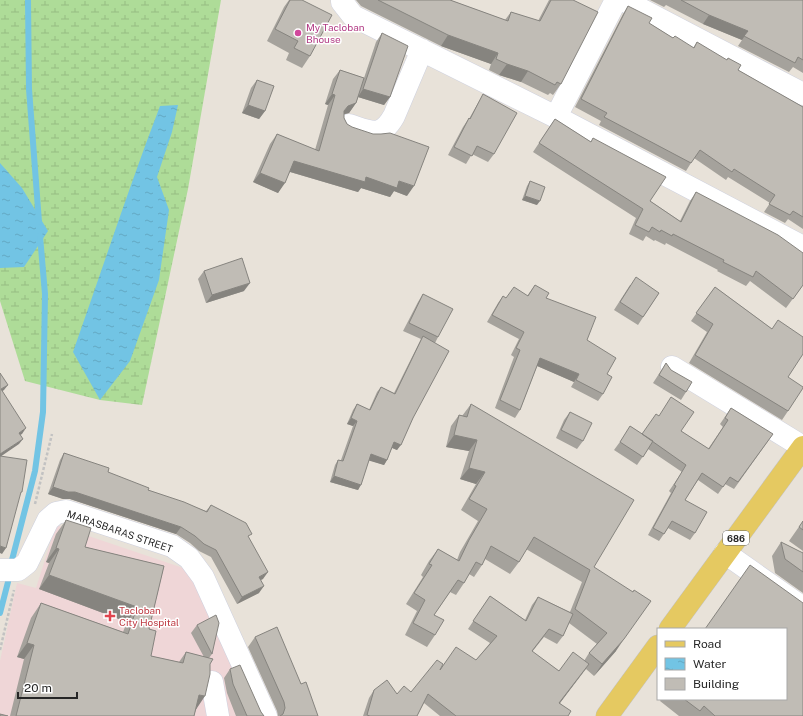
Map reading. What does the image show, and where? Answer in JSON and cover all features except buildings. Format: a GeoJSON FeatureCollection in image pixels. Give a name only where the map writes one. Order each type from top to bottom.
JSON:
{"type":"FeatureCollection","features":[{"type":"Feature","properties":{"kind":"main road","name":"686"},"geometry":{"type":"LineString","coordinates":[[671,628],[803,447]]}},
{"type":"Feature","properties":{"kind":"main road"},"geometry":{"type":"LineString","coordinates":[[607,716],[657,647]]}},
{"type":"Feature","properties":{"kind":"street"},"geometry":{"type":"LineString","coordinates":[[342,0],[353,16],[556,117],[803,247]]}},
{"type":"Feature","properties":{"kind":"street"},"geometry":{"type":"LineString","coordinates":[[556,117],[616,0]]}},
{"type":"Feature","properties":{"kind":"street"},"geometry":{"type":"LineString","coordinates":[[623,0],[803,94]]}},
{"type":"Feature","properties":{"kind":"street"},"geometry":{"type":"LineString","coordinates":[[349,125],[372,132],[380,132],[390,125],[422,50]]}},
{"type":"Feature","properties":{"kind":"street"},"geometry":{"type":"LineString","coordinates":[[672,367],[803,447]]}},
{"type":"Feature","properties":{"kind":"street","name":"MARASBARAS STREET"},"geometry":{"type":"LineString","coordinates":[[6,570],[27,563],[48,520],[56,513],[66,511],[172,546],[189,558],[203,577],[266,716]]}},
{"type":"Feature","properties":{"kind":"street"},"geometry":{"type":"LineString","coordinates":[[725,553],[803,608]]}},
{"type":"Feature","properties":{"kind":"street"},"geometry":{"type":"LineString","coordinates":[[212,682],[218,716]]}},
{"type":"Feature","properties":{"kind":"path"},"geometry":{"type":"LineString","coordinates":[[0,650],[6,570]]}},
{"type":"Feature","properties":{"kind":"shaded area","name":"Tacloban City Hospital"},"geometry":{"type":"Polygon","coordinates":[[[56,525],[189,570],[256,716],[0,716],[0,661],[17,583],[36,588],[56,525]]]}},
{"type":"Feature","properties":{"kind":"green space"},"geometry":{"type":"Polygon","coordinates":[[[0,0],[221,0],[188,189],[142,405],[100,400],[25,381],[0,301],[0,0]]]}},
{"type":"Feature","properties":{"kind":"water"},"geometry":{"type":"Polygon","coordinates":[[[178,105],[172,132],[157,177],[169,210],[159,280],[130,361],[100,400],[73,352],[126,198],[160,106],[178,105]]]}},
{"type":"Feature","properties":{"kind":"water"},"geometry":{"type":"Polygon","coordinates":[[[0,163],[22,188],[48,231],[24,267],[0,268],[0,163]]]}},
{"type":"Feature","properties":{"kind":"waterway"},"geometry":{"type":"LineString","coordinates":[[28,0],[29,89],[39,222]]}},
{"type":"Feature","properties":{"kind":"waterway"},"geometry":{"type":"LineString","coordinates":[[12,560],[35,471],[43,412],[45,294],[40,236]]}},
{"type":"Feature","properties":{"kind":"waterway"},"geometry":{"type":"LineString","coordinates":[[0,613],[8,582]]}},
{"type":"Feature","properties":{"kind":"place","name":"My Tacloban Bhouse"},"geometry":{"type":"Point","coordinates":[298,33]}},
{"type":"Feature","properties":{"kind":"place","name":"Tacloban City Hospital"},"geometry":{"type":"Point","coordinates":[110,616]}}]}
